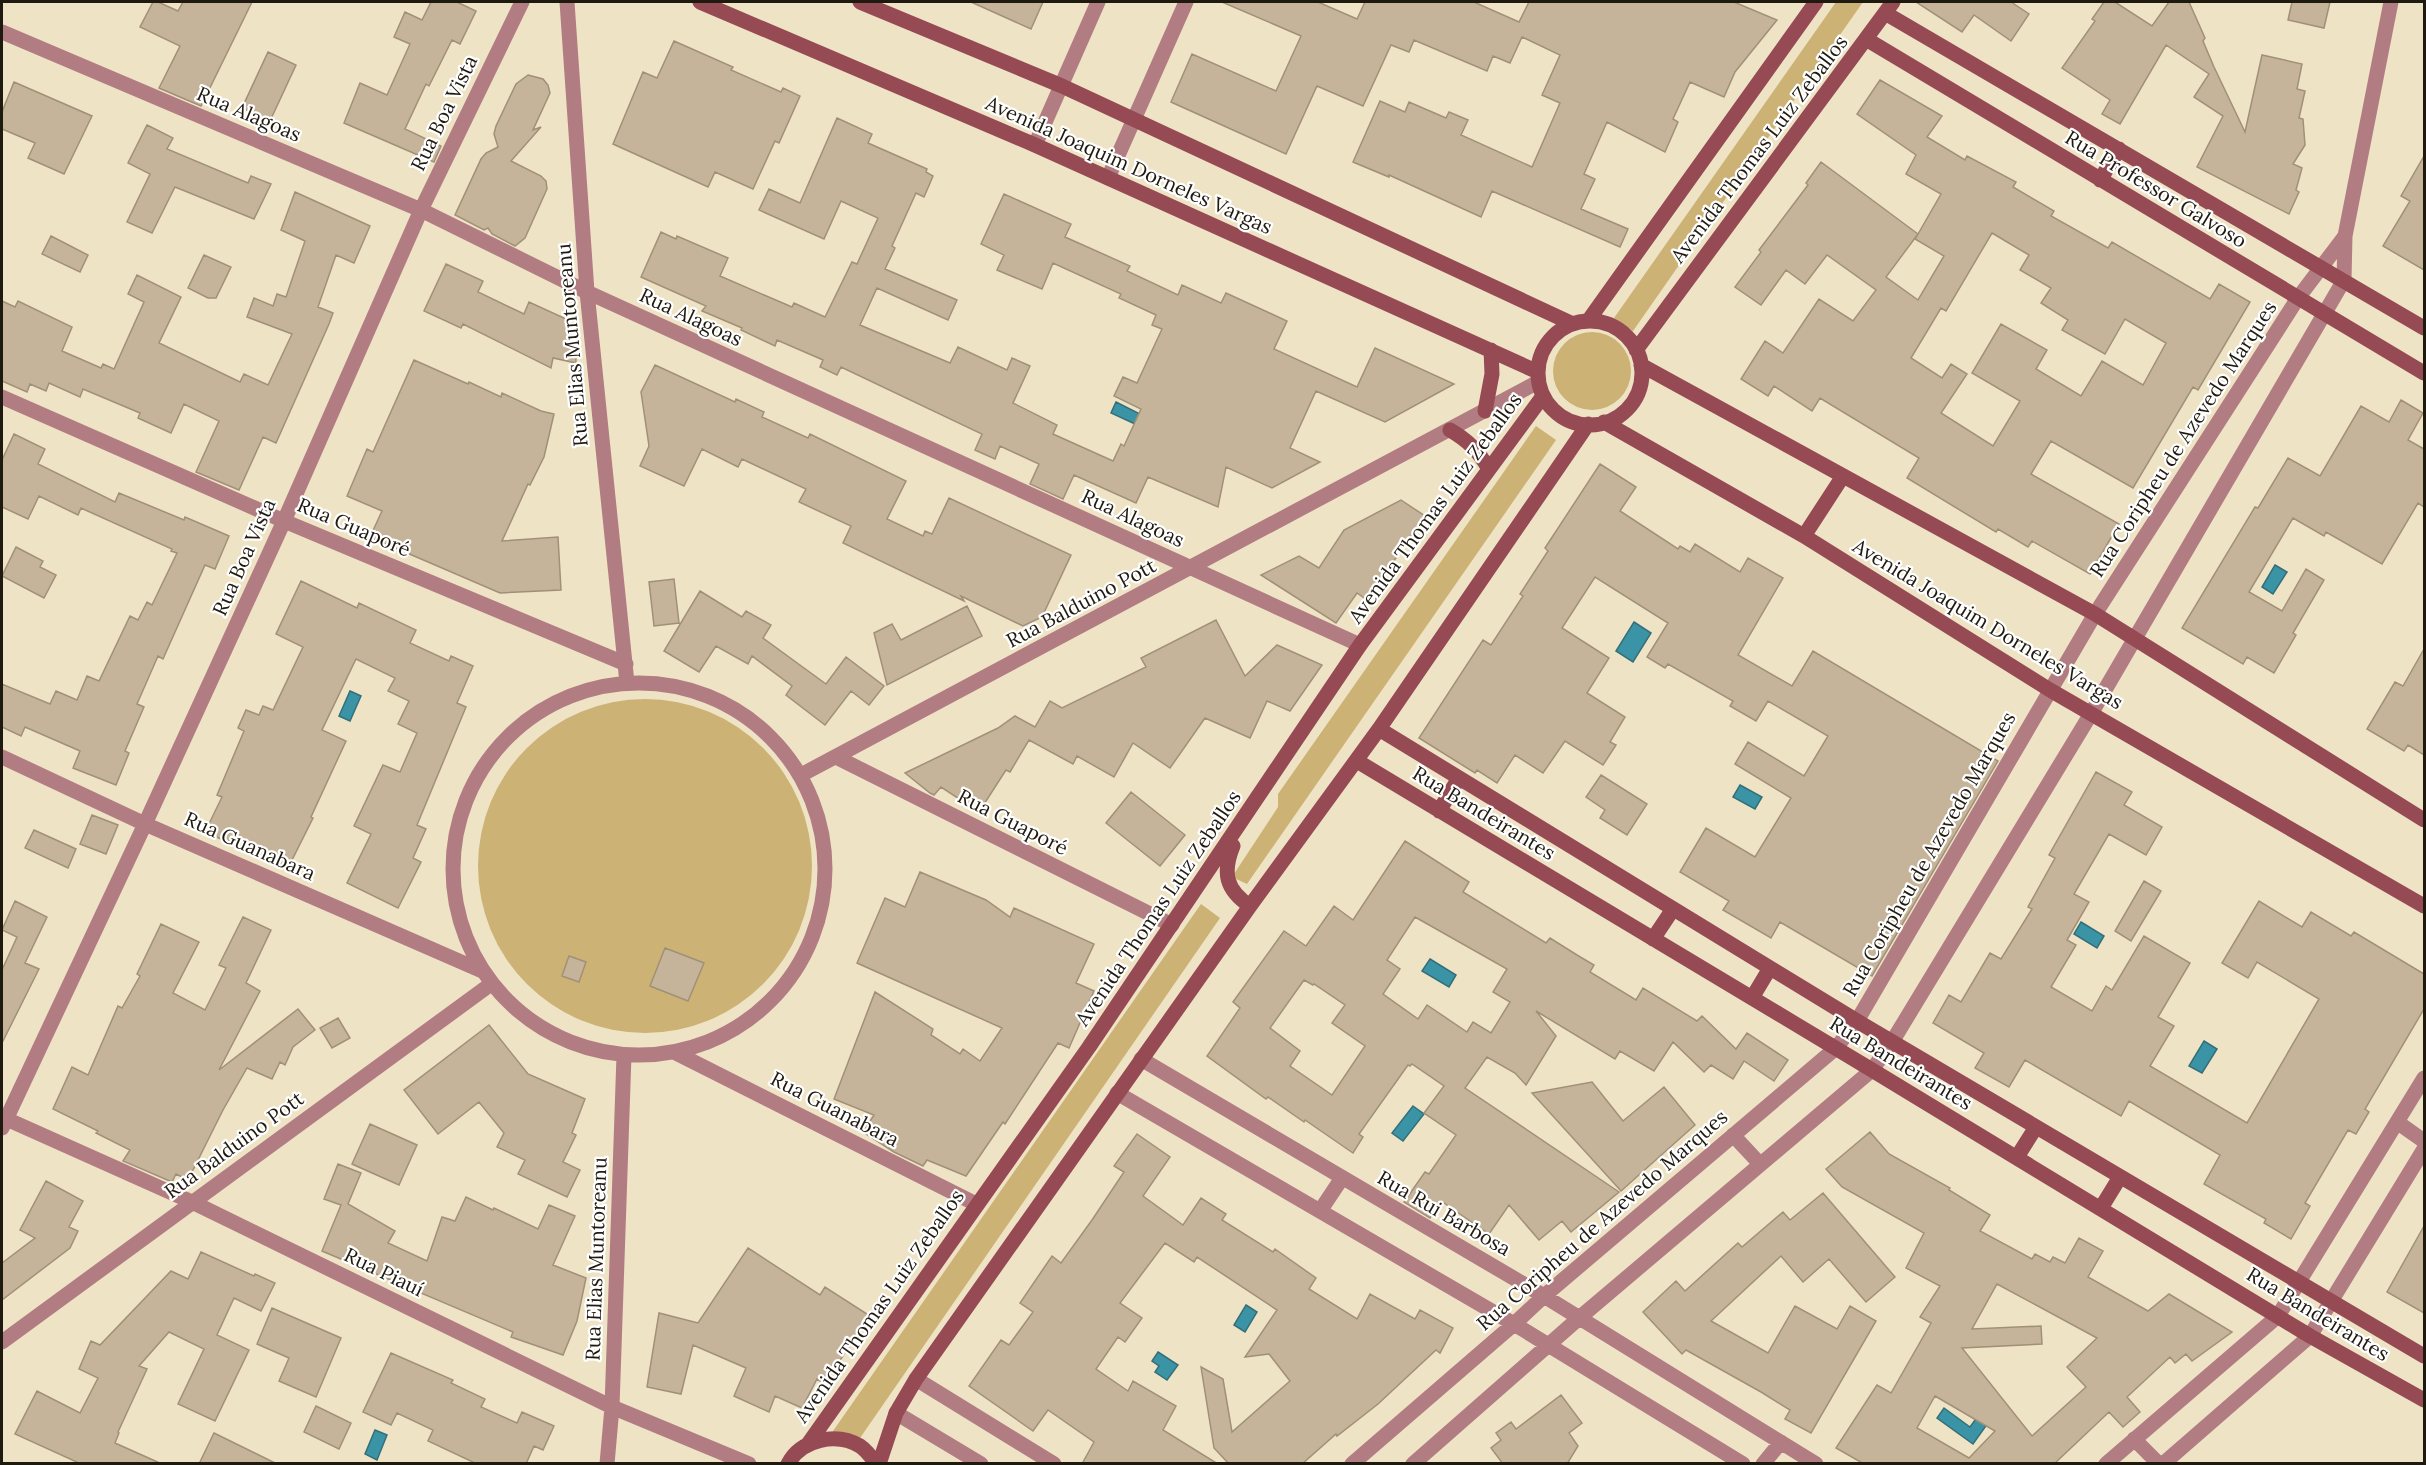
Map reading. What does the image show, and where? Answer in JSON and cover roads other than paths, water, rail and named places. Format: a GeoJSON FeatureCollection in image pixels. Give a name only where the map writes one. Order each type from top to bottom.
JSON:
{"type":"FeatureCollection","features":[{"type":"Feature","properties":{"kind":"street","name":"Rua Boa Vista"},"geometry":{"type":"LineString","coordinates":[[3,1122],[145,824],[284,521],[421,210],[522,2]]}},
{"type":"Feature","properties":{"kind":"street","name":"Rua Elias Muntoreanu"},"geometry":{"type":"LineString","coordinates":[[567,2],[587,292],[627,683]]}},
{"type":"Feature","properties":{"kind":"street","name":"Avenida Joaquim Dorneles Vargas"},"geometry":{"type":"LineString","coordinates":[[700,2],[1035,145],[1491,350],[1540,383],[1550,407],[1565,418],[1596,423],[1804,536],[2050,690],[2092,712],[2424,906]]}},
{"type":"Feature","properties":{"kind":"street"},"geometry":{"type":"LineString","coordinates":[[808,1444],[835,1438],[860,1446],[878,1464],[896,1413],[916,1379],[1141,1059],[1357,761],[1596,423],[1619,416],[1632,402],[1640,385],[1641,365],[1636,350],[1627,337],[1614,327],[1581,322],[1062,86],[860,2]]}},
{"type":"Feature","properties":{"kind":"street"},"geometry":{"type":"LineString","coordinates":[[1035,145],[1098,2]]}},
{"type":"Feature","properties":{"kind":"street"},"geometry":{"type":"LineString","coordinates":[[1108,178],[1186,2]]}},
{"type":"Feature","properties":{"kind":"street","name":"Rua Coripheu de Azevedo Marques"},"geometry":{"type":"LineString","coordinates":[[2344,280],[2345,236],[2391,2]]}},
{"type":"Feature","properties":{"kind":"street","name":"Avenida Thomas Luiz Zeballos"},"geometry":{"type":"LineString","coordinates":[[788,1464],[791,1458],[808,1444],[1082,1056],[1242,824],[1360,645],[1489,469],[1540,383],[1540,358],[1547,343],[1559,332],[1581,322],[1812,3]]}},
{"type":"Feature","properties":{"kind":"street","name":"Avenida Thomas Luiz Zeballos"},"geometry":{"type":"LineString","coordinates":[[1636,350],[1889,7]]}},
{"type":"Feature","properties":{"kind":"street","name":"Rua Professor Galvoso"},"geometry":{"type":"LineString","coordinates":[[1889,7],[2119,149],[2424,328]]}},
{"type":"Feature","properties":{"kind":"street","name":"Rua Alagoas"},"geometry":{"type":"LineString","coordinates":[[2,32],[421,210],[587,292],[1360,645]]}},
{"type":"Feature","properties":{"kind":"street","name":"Rua Professor Galvoso"},"geometry":{"type":"LineString","coordinates":[[1866,39],[2424,373]]}},
{"type":"Feature","properties":{"kind":"street"},"geometry":{"type":"LineString","coordinates":[[2100,180],[2119,149]]}},
{"type":"Feature","properties":{"kind":"street","name":"Rua Coripheu de Azevedo Marques"},"geometry":{"type":"LineString","coordinates":[[1352,1464],[1544,1296],[1836,1048],[1857,1021],[2095,614],[2298,298],[2345,236]]}},
{"type":"Feature","properties":{"kind":"street"},"geometry":{"type":"LineString","coordinates":[[1413,1464],[1578,1319],[1872,1070],[1892,1042],[2092,712],[2344,280]]}},
{"type":"Feature","properties":{"kind":"street"},"geometry":{"type":"LineString","coordinates":[[1485,411],[1492,374],[1491,350]]}},
{"type":"Feature","properties":{"kind":"street"},"geometry":{"type":"LineString","coordinates":[[1641,365],[2095,614],[2424,820]]}},
{"type":"Feature","properties":{"kind":"street","name":"Rua Balduino Pott"},"geometry":{"type":"LineString","coordinates":[[801,775],[1540,383]]}},
{"type":"Feature","properties":{"kind":"street","name":"Rua Guaporé"},"geometry":{"type":"LineString","coordinates":[[2,397],[284,521],[626,664]]}},
{"type":"Feature","properties":{"kind":"street"},"geometry":{"type":"LineString","coordinates":[[1450,430],[1468,440],[1478,449],[1489,469]]}},
{"type":"Feature","properties":{"kind":"street"},"geometry":{"type":"LineString","coordinates":[[1804,536],[1843,476]]}},
{"type":"Feature","properties":{"kind":"street"},"geometry":{"type":"LineString","coordinates":[[627,683],[662,684],[695,691],[727,704],[756,723],[781,747],[801,775],[817,811],[825,849],[826,889],[817,927],[801,963],[777,995],[747,1022],[712,1040],[674,1052],[624,1055],[586,1048],[550,1034],[518,1012],[491,984],[482,971],[466,940],[455,906],[454,836],[464,802],[487,761],[502,742],[528,719],[559,701],[592,689],[627,683]]}},
{"type":"Feature","properties":{"kind":"street","name":"Rua Bandeirantes"},"geometry":{"type":"LineString","coordinates":[[1379,729],[1857,1021],[2424,1356]]}},
{"type":"Feature","properties":{"kind":"street","name":"Rua Guaporé"},"geometry":{"type":"LineString","coordinates":[[836,757],[1172,925]]}},
{"type":"Feature","properties":{"kind":"street","name":"Rua Guanabara"},"geometry":{"type":"LineString","coordinates":[[2,758],[145,824],[482,971]]}},
{"type":"Feature","properties":{"kind":"street","name":"Rua Bandeirantes"},"geometry":{"type":"LineString","coordinates":[[1357,761],[2017,1157],[2310,1336],[2424,1400]]}},
{"type":"Feature","properties":{"kind":"street"},"geometry":{"type":"LineString","coordinates":[[1440,811],[1459,778]]}},
{"type":"Feature","properties":{"kind":"street"},"geometry":{"type":"LineString","coordinates":[[1242,824],[1227,859],[1227,875],[1234,893],[1250,906]]}},
{"type":"Feature","properties":{"kind":"street"},"geometry":{"type":"LineString","coordinates":[[1653,939],[1673,909]]}},
{"type":"Feature","properties":{"kind":"street"},"geometry":{"type":"LineString","coordinates":[[1752,998],[1770,968]]}},
{"type":"Feature","properties":{"kind":"street","name":"Rua Balduino Pott"},"geometry":{"type":"LineString","coordinates":[[2,1342],[491,984]]}},
{"type":"Feature","properties":{"kind":"street","name":"Rua Guanabara"},"geometry":{"type":"LineString","coordinates":[[674,1052],[976,1204]]}},
{"type":"Feature","properties":{"kind":"street","name":"Rua Elias Muntoreanu"},"geometry":{"type":"LineString","coordinates":[[607,1464],[612,1407],[624,1055]]}},
{"type":"Feature","properties":{"kind":"street","name":"Rua Rui Barbosa"},"geometry":{"type":"LineString","coordinates":[[1141,1059],[1544,1296],[1816,1464]]}},
{"type":"Feature","properties":{"kind":"street"},"geometry":{"type":"LineString","coordinates":[[2106,1464],[2278,1316],[2424,1078]]}},
{"type":"Feature","properties":{"kind":"street"},"geometry":{"type":"LineString","coordinates":[[1117,1093],[1514,1324],[1743,1464]]}},
{"type":"Feature","properties":{"kind":"street","name":"Rua Piauí"},"geometry":{"type":"LineString","coordinates":[[3,1122],[192,1202],[612,1407],[749,1464]]}},
{"type":"Feature","properties":{"kind":"street"},"geometry":{"type":"LineString","coordinates":[[2397,1122],[2424,1141]]}},
{"type":"Feature","properties":{"kind":"street"},"geometry":{"type":"LineString","coordinates":[[2017,1157],[2036,1127]]}},
{"type":"Feature","properties":{"kind":"street"},"geometry":{"type":"LineString","coordinates":[[1733,1135],[1760,1164]]}},
{"type":"Feature","properties":{"kind":"street"},"geometry":{"type":"LineString","coordinates":[[2134,1439],[2161,1464],[2310,1336],[2424,1149]]}},
{"type":"Feature","properties":{"kind":"street"},"geometry":{"type":"LineString","coordinates":[[2101,1208],[2120,1177]]}},
{"type":"Feature","properties":{"kind":"street"},"geometry":{"type":"LineString","coordinates":[[1320,1211],[1342,1178]]}},
{"type":"Feature","properties":{"kind":"street"},"geometry":{"type":"LineString","coordinates":[[916,1379],[1054,1464]]}},
{"type":"Feature","properties":{"kind":"street"},"geometry":{"type":"LineString","coordinates":[[896,1413],[981,1464]]}},
{"type":"Feature","properties":{"kind":"street"},"geometry":{"type":"LineString","coordinates":[[1763,1464],[1781,1442]]}},
{"type":"Feature","properties":{"kind":"water"},"geometry":{"type":"Polygon","coordinates":[[[1116,402],[1140,414],[1135,424],[1111,413],[1116,402]]]}},
{"type":"Feature","properties":{"kind":"water"},"geometry":{"type":"Polygon","coordinates":[[[2275,565],[2287,572],[2273,594],[2262,587],[2275,565]]]}},
{"type":"Feature","properties":{"kind":"water"},"geometry":{"type":"Polygon","coordinates":[[[1634,622],[1651,633],[1633,662],[1616,651],[1634,622]]]}},
{"type":"Feature","properties":{"kind":"water"},"geometry":{"type":"Polygon","coordinates":[[[350,691],[361,696],[350,721],[339,716],[350,691]]]}},
{"type":"Feature","properties":{"kind":"water"},"geometry":{"type":"Polygon","coordinates":[[[1740,785],[1762,797],[1755,809],[1733,797],[1740,785]]]}},
{"type":"Feature","properties":{"kind":"water"},"geometry":{"type":"Polygon","coordinates":[[[2081,922],[2104,936],[2097,948],[2074,934],[2081,922]]]}},
{"type":"Feature","properties":{"kind":"water"},"geometry":{"type":"Polygon","coordinates":[[[1430,959],[1456,975],[1449,987],[1422,971],[1430,959]]]}},
{"type":"Feature","properties":{"kind":"water"},"geometry":{"type":"Polygon","coordinates":[[[2204,1041],[2217,1049],[2202,1073],[2189,1066],[2204,1041]]]}},
{"type":"Feature","properties":{"kind":"water"},"geometry":{"type":"Polygon","coordinates":[[[1413,1106],[1424,1114],[1403,1141],[1392,1133],[1413,1106]]]}},
{"type":"Feature","properties":{"kind":"water"},"geometry":{"type":"Polygon","coordinates":[[[1246,1305],[1257,1312],[1245,1332],[1234,1325],[1246,1305]]]}},
{"type":"Feature","properties":{"kind":"water"},"geometry":{"type":"Polygon","coordinates":[[[1158,1352],[1178,1365],[1167,1380],[1155,1372],[1159,1366],[1152,1361],[1158,1352]]]}},
{"type":"Feature","properties":{"kind":"water"},"geometry":{"type":"Polygon","coordinates":[[[1944,1408],[1970,1427],[1978,1416],[1988,1423],[1973,1444],[1937,1418],[1944,1408]]]}},
{"type":"Feature","properties":{"kind":"water"},"geometry":{"type":"Polygon","coordinates":[[[375,1430],[387,1435],[377,1460],[365,1454],[375,1430]]]}}]}
